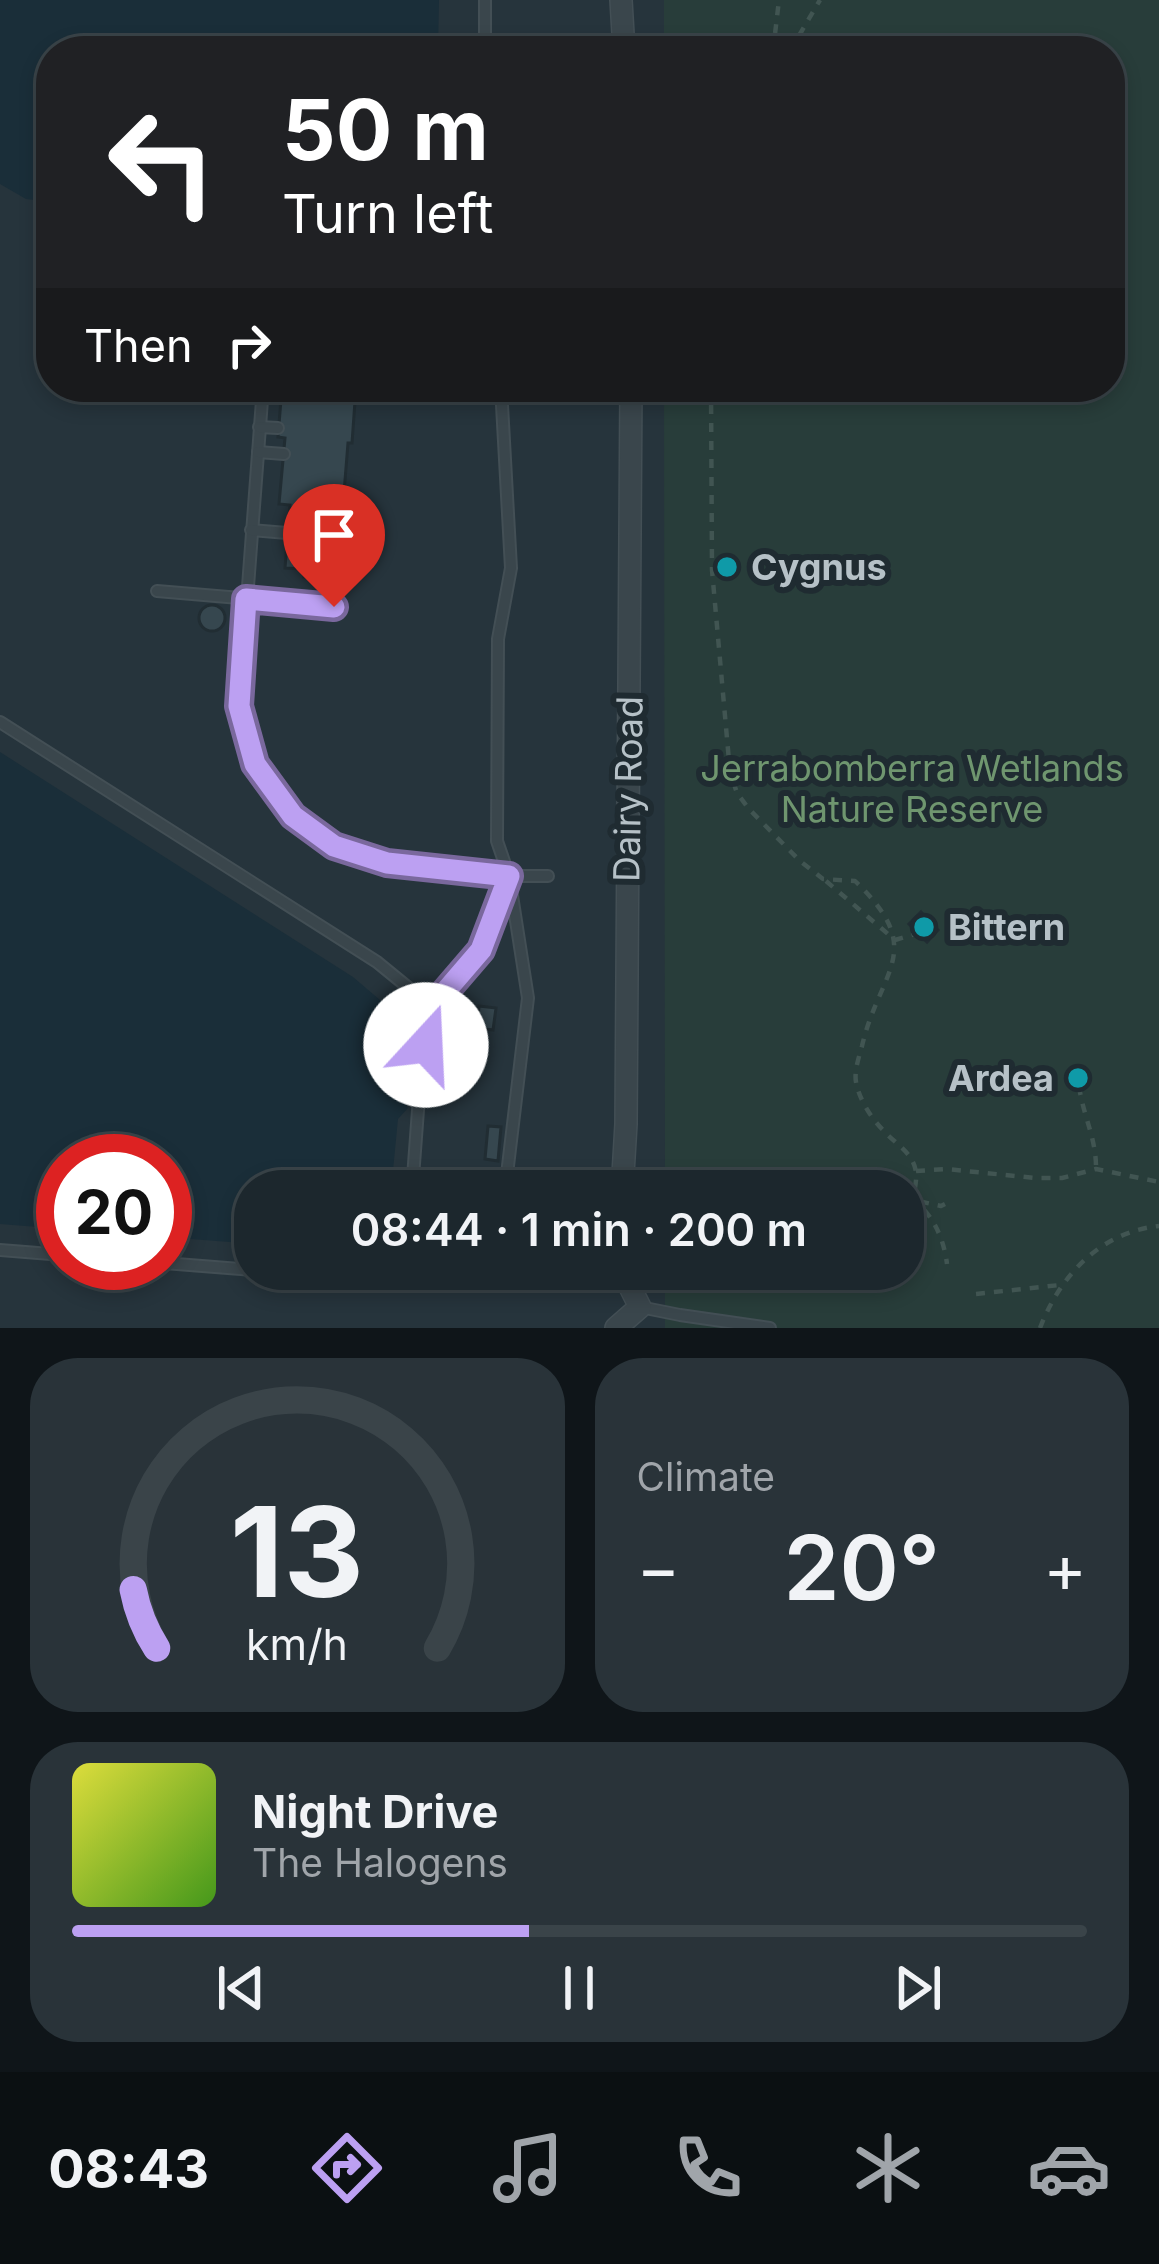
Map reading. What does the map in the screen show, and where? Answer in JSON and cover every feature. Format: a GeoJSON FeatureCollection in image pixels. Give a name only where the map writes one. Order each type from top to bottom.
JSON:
{"type":"FeatureCollection","features":[{"type":"Feature","properties":{"kind":"street"},"geometry":{"type":"LineString","coordinates":[[621,0],[623,36]]}},
{"type":"Feature","properties":{"kind":"street","name":"Dairy Road"},"geometry":{"type":"LineString","coordinates":[[623,1170],[631,402]]}},
{"type":"Feature","properties":{"kind":"street"},"geometry":{"type":"LineString","coordinates":[[616,1328],[640,1307],[632,1290]]}},
{"type":"Feature","properties":{"kind":"lane"},"geometry":{"type":"LineString","coordinates":[[485,0],[485,36]]}},
{"type":"Feature","properties":{"kind":"lane"},"geometry":{"type":"LineString","coordinates":[[261,402],[239,706],[255,764],[293,816],[334,846],[387,863],[548,876]]}},
{"type":"Feature","properties":{"kind":"lane"},"geometry":{"type":"LineString","coordinates":[[503,402],[511,568],[498,638],[497,841],[509,876],[528,998],[508,1170]]}},
{"type":"Feature","properties":{"kind":"lane"},"geometry":{"type":"LineString","coordinates":[[260,427],[278,428]]}},
{"type":"Feature","properties":{"kind":"lane"},"geometry":{"type":"LineString","coordinates":[[258,452],[284,454]]}},
{"type":"Feature","properties":{"kind":"lane"},"geometry":{"type":"LineString","coordinates":[[251,530],[287,533]]}},
{"type":"Feature","properties":{"kind":"lane"},"geometry":{"type":"LineString","coordinates":[[157,591],[334,607]]}},
{"type":"Feature","properties":{"kind":"lane"},"geometry":{"type":"LineString","coordinates":[[0,722],[377,962],[432,1007]]}},
{"type":"Feature","properties":{"kind":"lane"},"geometry":{"type":"LineString","coordinates":[[414,1170],[432,1007],[481,950],[509,876]]}},
{"type":"Feature","properties":{"kind":"lane"},"geometry":{"type":"LineString","coordinates":[[0,1250],[36,1253]]}},
{"type":"Feature","properties":{"kind":"lane"},"geometry":{"type":"LineString","coordinates":[[192,1265],[234,1269]]}},
{"type":"Feature","properties":{"kind":"lane"},"geometry":{"type":"LineString","coordinates":[[640,1307],[770,1328]]}},
{"type":"Feature","properties":{"kind":"path"},"geometry":{"type":"LineString","coordinates":[[775,36],[779,0]]}},
{"type":"Feature","properties":{"kind":"path"},"geometry":{"type":"LineString","coordinates":[[799,36],[820,0]]}},
{"type":"Feature","properties":{"kind":"path"},"geometry":{"type":"LineString","coordinates":[[711,402],[715,571],[730,772],[737,793],[787,848],[895,940]]}},
{"type":"Feature","properties":{"kind":"path"},"geometry":{"type":"LineString","coordinates":[[824,879],[855,881],[879,904],[895,940],[894,965],[865,1034],[854,1078],[863,1102],[882,1129],[906,1149],[916,1170]]}},
{"type":"Feature","properties":{"kind":"path"},"geometry":{"type":"LineString","coordinates":[[895,940],[918,933]]}},
{"type":"Feature","properties":{"kind":"path"},"geometry":{"type":"LineString","coordinates":[[1079,1086],[1082,1112],[1096,1144],[1096,1169]]}},
{"type":"Feature","properties":{"kind":"path"},"geometry":{"type":"LineString","coordinates":[[924,1170],[1062,1178],[1096,1169],[1159,1182]]}},
{"type":"Feature","properties":{"kind":"path"},"geometry":{"type":"LineString","coordinates":[[924,1203],[945,1204]]}},
{"type":"Feature","properties":{"kind":"path"},"geometry":{"type":"LineString","coordinates":[[924,1209],[936,1226],[947,1264]]}},
{"type":"Feature","properties":{"kind":"path"},"geometry":{"type":"LineString","coordinates":[[1040,1328],[1074,1269],[1099,1248],[1159,1226]]}},
{"type":"Feature","properties":{"kind":"path"},"geometry":{"type":"LineString","coordinates":[[976,1294],[1061,1285]]}},
{"type":"Feature","properties":{"kind":"green space","name":"Jerrabomberra Wetlands Nature Reserve"},"geometry":{"type":"Polygon","coordinates":[[[664,0],[1159,0],[1159,1328],[665,1328],[665,1290],[924,1290],[924,1170],[665,1170],[664,402],[1125,402],[1125,36],[664,36],[664,0]]]}},
{"type":"Feature","properties":{"kind":"water"},"geometry":{"type":"Polygon","coordinates":[[[0,0],[439,0],[438,36],[36,36],[36,200],[0,184],[0,0]]]}},
{"type":"Feature","properties":{"kind":"water"},"geometry":{"type":"Polygon","coordinates":[[[0,752],[353,977],[380,1000],[397,1023],[401,1045],[398,1094],[408,1108],[398,1119],[393,1170],[234,1170],[234,1242],[192,1239],[192,1134],[36,1134],[36,1227],[0,1224],[0,752]]]}},
{"type":"Feature","properties":{"kind":"building"},"geometry":{"type":"Polygon","coordinates":[[[281,402],[355,402],[337,580],[304,577],[305,569],[285,568],[290,505],[279,504],[285,438],[278,437],[281,402]]]}},
{"type":"Feature","properties":{"kind":"building"},"geometry":{"type":"Polygon","coordinates":[[[212,605],[225,618],[212,631],[199,618],[212,605]]]}},
{"type":"Feature","properties":{"kind":"building","name":"Bittern"},"geometry":{"type":"Polygon","coordinates":[[[921,912],[938,930],[927,942],[909,924],[921,912]]]}},
{"type":"Feature","properties":{"kind":"building"},"geometry":{"type":"Polygon","coordinates":[[[479,1006],[496,1008],[493,1030],[477,1028],[479,1006]]]}},
{"type":"Feature","properties":{"kind":"building"},"geometry":{"type":"Polygon","coordinates":[[[457,1046],[470,1051],[475,1064],[470,1077],[457,1082],[444,1077],[439,1064],[444,1051],[457,1046]]]}},
{"type":"Feature","properties":{"kind":"building"},"geometry":{"type":"Polygon","coordinates":[[[488,1126],[501,1127],[498,1161],[485,1159],[488,1126]]]}},
{"type":"Feature","properties":{"kind":"place","name":"Cygnus"},"geometry":{"type":"Point","coordinates":[727,567]}},
{"type":"Feature","properties":{"kind":"place","name":"Bittern"},"geometry":{"type":"Point","coordinates":[924,927]}},
{"type":"Feature","properties":{"kind":"place","name":"Ardea"},"geometry":{"type":"Point","coordinates":[1078,1078]}},
{"type":"Feature","properties":{"kind":"route"},"geometry":{"type":"LineString","coordinates":[[334,607],[246,599],[239,706],[255,764],[293,816],[334,846],[387,863],[509,876],[481,950],[432,1007],[426,1045]]}}]}
